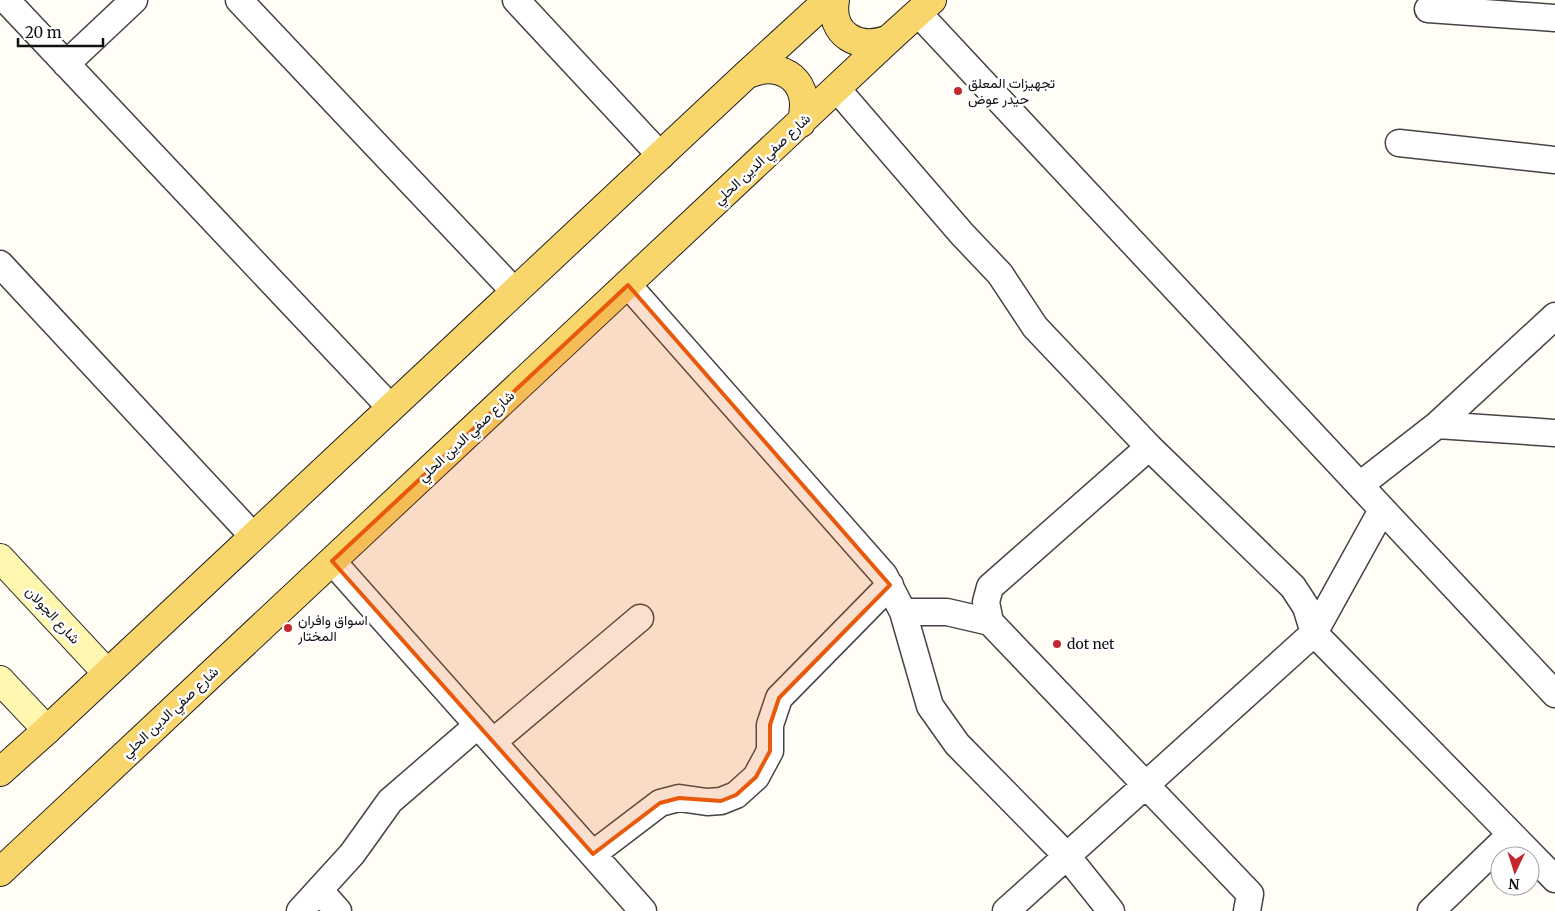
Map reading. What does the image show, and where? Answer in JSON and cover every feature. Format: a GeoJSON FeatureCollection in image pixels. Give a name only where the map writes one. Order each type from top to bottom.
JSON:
{"type":"FeatureCollection","features":[{"type":"Feature","properties":{"kind":"main road"},"geometry":{"type":"LineString","coordinates":[[0,772],[828,0]]}},
{"type":"Feature","properties":{"kind":"main road"},"geometry":{"type":"LineString","coordinates":[[835,0],[834,13],[837,25],[844,34],[854,41],[866,44],[878,44],[889,39]]}},
{"type":"Feature","properties":{"kind":"main road","name":"شارع صفي الدين الحلي"},"geometry":{"type":"LineString","coordinates":[[0,872],[889,39],[926,7]]}},
{"type":"Feature","properties":{"kind":"main road"},"geometry":{"type":"LineString","coordinates":[[746,75],[757,70],[770,68],[782,70],[793,77],[805,98],[805,111],[801,123]]}},
{"type":"Feature","properties":{"kind":"street"},"geometry":{"type":"LineString","coordinates":[[6,0],[390,408]]}},
{"type":"Feature","properties":{"kind":"street"},"geometry":{"type":"LineString","coordinates":[[66,64],[134,0]]}},
{"type":"Feature","properties":{"kind":"street"},"geometry":{"type":"LineString","coordinates":[[239,0],[515,292]]}},
{"type":"Feature","properties":{"kind":"street"},"geometry":{"type":"LineString","coordinates":[[516,0],[661,156]]}},
{"type":"Feature","properties":{"kind":"street"},"geometry":{"type":"LineString","coordinates":[[926,7],[1382,510],[1555,694]]}},
{"type":"Feature","properties":{"kind":"street"},"geometry":{"type":"LineString","coordinates":[[1428,9],[1555,18]]}},
{"type":"Feature","properties":{"kind":"street"},"geometry":{"type":"LineString","coordinates":[[837,89],[962,234],[1000,274],[1035,327],[1149,447],[1293,587],[1306,607],[1314,633],[1555,880]]}},
{"type":"Feature","properties":{"kind":"street"},"geometry":{"type":"LineString","coordinates":[[1399,143],[1555,160]]}},
{"type":"Feature","properties":{"kind":"street"},"geometry":{"type":"LineString","coordinates":[[0,264],[253,536]]}},
{"type":"Feature","properties":{"kind":"street"},"geometry":{"type":"LineString","coordinates":[[628,285],[877,568],[890,585],[903,612],[930,706],[957,744],[1067,856],[1112,911]]}},
{"type":"Feature","properties":{"kind":"street"},"geometry":{"type":"LineString","coordinates":[[1360,485],[1437,426],[1555,316]]}},
{"type":"Feature","properties":{"kind":"street"},"geometry":{"type":"LineString","coordinates":[[1437,426],[1555,433]]}},
{"type":"Feature","properties":{"kind":"street"},"geometry":{"type":"LineString","coordinates":[[1149,447],[990,587],[986,602],[990,622],[1250,894],[1247,911]]}},
{"type":"Feature","properties":{"kind":"street"},"geometry":{"type":"LineString","coordinates":[[1006,911],[1314,633],[1382,510]]}},
{"type":"Feature","properties":{"kind":"street","name":"شارع الجولان"},"geometry":{"type":"LineString","coordinates":[[0,558],[107,673]]}},
{"type":"Feature","properties":{"kind":"street"},"geometry":{"type":"LineString","coordinates":[[332,562],[643,911]]}},
{"type":"Feature","properties":{"kind":"street"},"geometry":{"type":"LineString","coordinates":[[593,854],[660,803],[679,798],[721,802],[736,795],[756,777],[770,751],[770,725],[779,698],[890,585]]}},
{"type":"Feature","properties":{"kind":"street"},"geometry":{"type":"LineString","coordinates":[[903,612],[946,612],[990,622]]}},
{"type":"Feature","properties":{"kind":"street"},"geometry":{"type":"LineString","coordinates":[[300,911],[352,854],[390,801],[640,618]]}},
{"type":"Feature","properties":{"kind":"street"},"geometry":{"type":"LineString","coordinates":[[0,680],[46,730]]}},
{"type":"Feature","properties":{"kind":"street"},"geometry":{"type":"LineString","coordinates":[[1430,911],[1511,834]]}},
{"type":"Feature","properties":{"kind":"street"},"geometry":{"type":"LineString","coordinates":[[320,891],[338,911]]}},
{"type":"Feature","properties":{"kind":"highlighted area"},"geometry":{"type":"Polygon","coordinates":[[[628,285],[890,585],[779,698],[770,725],[770,751],[756,777],[736,795],[721,801],[679,798],[660,803],[593,854],[332,561],[628,285]]]}},
{"type":"Feature","properties":{"kind":"place","name":"تجهيزات المعلق حيدر عوض"},"geometry":{"type":"Point","coordinates":[958,91]}},
{"type":"Feature","properties":{"kind":"place","name":"اسواق وافران المختار"},"geometry":{"type":"Point","coordinates":[288,628]}},
{"type":"Feature","properties":{"kind":"place","name":"dot net"},"geometry":{"type":"Point","coordinates":[1057,644]}}]}
